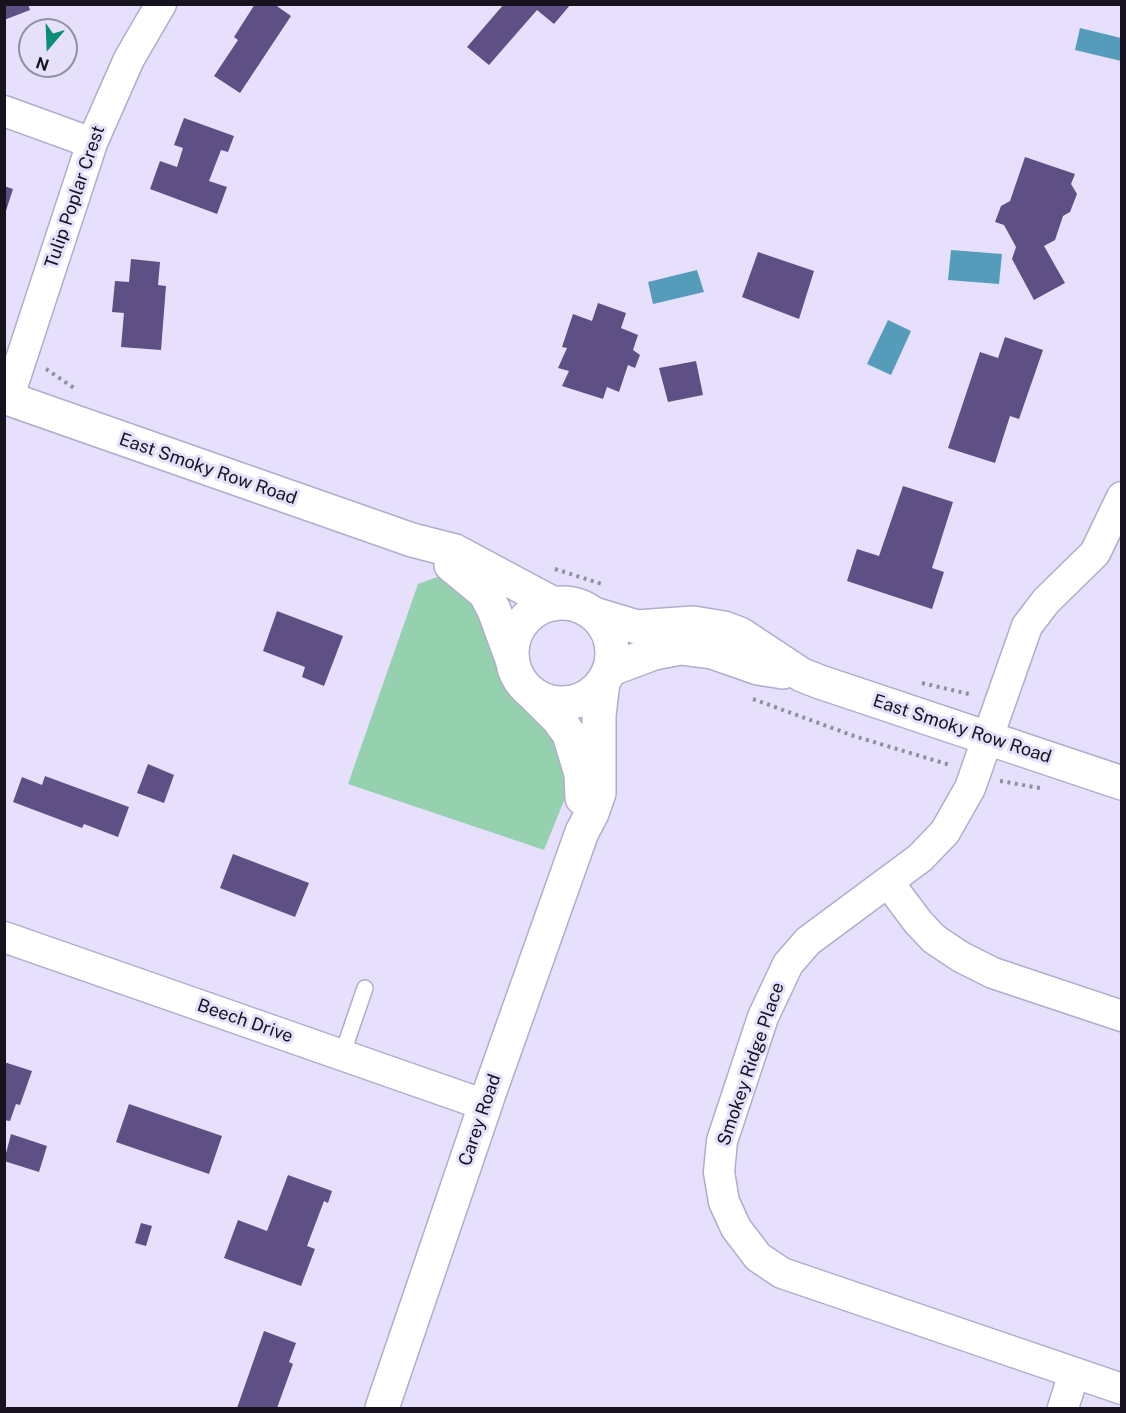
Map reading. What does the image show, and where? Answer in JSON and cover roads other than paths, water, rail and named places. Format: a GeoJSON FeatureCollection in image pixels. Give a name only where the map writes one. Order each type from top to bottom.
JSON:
{"type":"FeatureCollection","features":[{"type":"Feature","properties":{"kind":"street","name":"Tulip Poplar Crest"},"geometry":{"type":"LineString","coordinates":[[6,398],[92,143],[129,59],[161,4]]}},
{"type":"Feature","properties":{"kind":"street"},"geometry":{"type":"LineString","coordinates":[[4,111],[92,143]]}},
{"type":"Feature","properties":{"kind":"street","name":"East Smoky Row Road"},"geometry":{"type":"LineString","coordinates":[[6,398],[412,540],[455,551],[554,604]]}},
{"type":"Feature","properties":{"kind":"street","name":"Smokey Ridge Place"},"geometry":{"type":"LineString","coordinates":[[1122,497],[1095,553],[1046,601],[1030,621],[970,788],[949,827],[920,858],[808,941],[788,964],[777,982],[722,1141],[719,1172],[724,1202],[735,1228],[758,1257],[782,1273],[1122,1389]]}},
{"type":"Feature","properties":{"kind":"street","name":"East Smoky Row Road"},"geometry":{"type":"LineString","coordinates":[[412,540],[465,574],[484,593],[494,610],[521,676]]}},
{"type":"Feature","properties":{"kind":"street"},"geometry":{"type":"LineString","coordinates":[[554,604],[575,605],[594,614],[603,623],[610,640],[612,657],[606,676],[593,692],[567,702],[553,702],[521,676],[515,636],[521,624],[530,614],[554,604]]}},
{"type":"Feature","properties":{"kind":"street","name":"East Smoky Row Road"},"geometry":{"type":"LineString","coordinates":[[594,614],[637,627],[693,623],[724,628],[740,634],[802,675]]}},
{"type":"Feature","properties":{"kind":"street","name":"East Smoky Row Road"},"geometry":{"type":"LineString","coordinates":[[606,676],[654,652],[680,648],[712,652],[758,668],[802,675],[1122,783]]}},
{"type":"Feature","properties":{"kind":"street","name":"Carey Road"},"geometry":{"type":"LineString","coordinates":[[521,676],[558,718],[576,752],[581,774],[582,832]]}},
{"type":"Feature","properties":{"kind":"street","name":"Carey Road"},"geometry":{"type":"LineString","coordinates":[[382,1408],[485,1105],[582,832],[599,793],[599,715],[606,676]]}},
{"type":"Feature","properties":{"kind":"street"},"geometry":{"type":"LineString","coordinates":[[888,882],[934,939],[961,957],[993,973],[1122,1016]]}},
{"type":"Feature","properties":{"kind":"street","name":"Beech Drive"},"geometry":{"type":"LineString","coordinates":[[4,937],[485,1105]]}},
{"type":"Feature","properties":{"kind":"street"},"geometry":{"type":"LineString","coordinates":[[1063,1408],[1074,1373]]}},
{"type":"Feature","properties":{"kind":"lane"},"geometry":{"type":"LineString","coordinates":[[342,1055],[365,988]]}},
{"type":"Feature","properties":{"kind":"water"},"geometry":{"type":"Polygon","coordinates":[[[1080,28],[1121,38],[1121,61],[1075,50],[1080,28]]]}},
{"type":"Feature","properties":{"kind":"water"},"geometry":{"type":"Polygon","coordinates":[[[951,250],[1002,254],[999,284],[948,280],[951,250]]]}},
{"type":"Feature","properties":{"kind":"water"},"geometry":{"type":"Polygon","coordinates":[[[697,270],[704,292],[653,304],[648,282],[697,270]]]}},
{"type":"Feature","properties":{"kind":"water"},"geometry":{"type":"Polygon","coordinates":[[[888,320],[911,331],[891,375],[867,364],[888,320]]]}}]}
